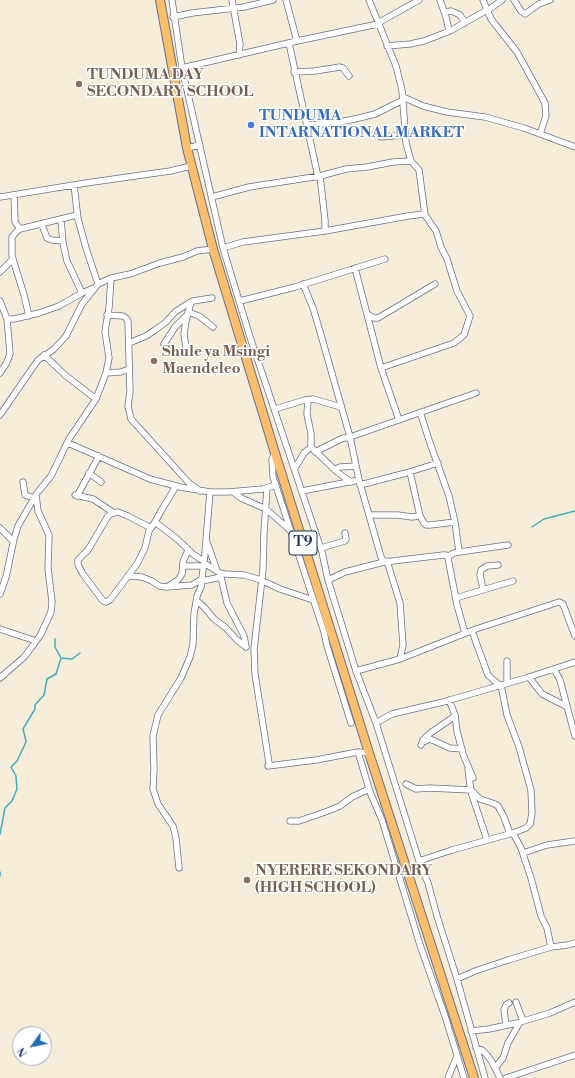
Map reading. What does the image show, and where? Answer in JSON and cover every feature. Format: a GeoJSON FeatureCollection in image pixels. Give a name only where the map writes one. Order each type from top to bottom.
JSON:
{"type":"FeatureCollection","features":[{"type":"Feature","properties":{"kind":"highway","name":"T9"},"geometry":{"type":"LineString","coordinates":[[160,0],[187,148],[213,249],[275,453],[472,1078]]}},
{"type":"Feature","properties":{"kind":"street"},"geometry":{"type":"LineString","coordinates":[[172,0],[182,68],[223,248],[250,337],[321,548],[328,580],[356,671],[376,722],[419,861],[428,883],[436,916],[457,979],[485,1078]]}},
{"type":"Feature","properties":{"kind":"street"},"geometry":{"type":"LineString","coordinates":[[232,0],[240,44],[239,55]]}},
{"type":"Feature","properties":{"kind":"street"},"geometry":{"type":"LineString","coordinates":[[174,17],[273,0]]}},
{"type":"Feature","properties":{"kind":"street"},"geometry":{"type":"LineString","coordinates":[[286,0],[297,41]]}},
{"type":"Feature","properties":{"kind":"street"},"geometry":{"type":"LineString","coordinates":[[369,0],[396,66],[403,99],[409,155],[411,161],[419,170],[424,214],[436,231],[457,291],[470,316],[464,335],[454,343],[381,368]]}},
{"type":"Feature","properties":{"kind":"street"},"geometry":{"type":"LineString","coordinates":[[182,68],[378,24],[419,0]]}},
{"type":"Feature","properties":{"kind":"street"},"geometry":{"type":"LineString","coordinates":[[440,0],[449,32]]}},
{"type":"Feature","properties":{"kind":"street"},"geometry":{"type":"LineString","coordinates":[[483,0],[492,19],[517,52],[545,103],[546,116],[540,134]]}},
{"type":"Feature","properties":{"kind":"street"},"geometry":{"type":"LineString","coordinates":[[387,46],[424,41],[449,32],[502,0]]}},
{"type":"Feature","properties":{"kind":"street"},"geometry":{"type":"LineString","coordinates":[[514,0],[525,14],[539,4],[550,0]]}},
{"type":"Feature","properties":{"kind":"street"},"geometry":{"type":"LineString","coordinates":[[444,12],[451,11],[460,15],[465,23]]}},
{"type":"Feature","properties":{"kind":"street"},"geometry":{"type":"LineString","coordinates":[[288,43],[319,176],[325,220],[324,231]]}},
{"type":"Feature","properties":{"kind":"street"},"geometry":{"type":"LineString","coordinates":[[294,72],[315,71],[340,67],[343,68],[349,76]]}},
{"type":"Feature","properties":{"kind":"street"},"geometry":{"type":"LineString","coordinates":[[307,125],[335,122],[375,114],[403,99],[447,112],[485,117],[540,134],[575,147]]}},
{"type":"Feature","properties":{"kind":"street"},"geometry":{"type":"LineString","coordinates":[[381,137],[406,135]]}},
{"type":"Feature","properties":{"kind":"street"},"geometry":{"type":"LineString","coordinates":[[187,148],[200,145]]}},
{"type":"Feature","properties":{"kind":"street"},"geometry":{"type":"LineString","coordinates":[[212,197],[249,187],[393,162],[411,161]]}},
{"type":"Feature","properties":{"kind":"street"},"geometry":{"type":"LineString","coordinates":[[0,197],[170,171],[191,166]]}},
{"type":"Feature","properties":{"kind":"street"},"geometry":{"type":"LineString","coordinates":[[74,185],[77,215],[96,286]]}},
{"type":"Feature","properties":{"kind":"street"},"geometry":{"type":"LineString","coordinates":[[14,195],[15,222],[20,229]]}},
{"type":"Feature","properties":{"kind":"street"},"geometry":{"type":"LineString","coordinates":[[223,248],[244,242],[324,231],[424,214]]}},
{"type":"Feature","properties":{"kind":"street"},"geometry":{"type":"LineString","coordinates":[[29,316],[13,259],[12,237],[20,229],[42,225],[77,215]]}},
{"type":"Feature","properties":{"kind":"street"},"geometry":{"type":"LineString","coordinates":[[61,220],[67,261],[82,293]]}},
{"type":"Feature","properties":{"kind":"street"},"geometry":{"type":"LineString","coordinates":[[42,225],[48,238],[63,241]]}},
{"type":"Feature","properties":{"kind":"street"},"geometry":{"type":"LineString","coordinates":[[7,319],[29,316],[59,306],[111,278],[130,274],[197,251],[213,249]]}},
{"type":"Feature","properties":{"kind":"street"},"geometry":{"type":"LineString","coordinates":[[0,272],[13,259]]}},
{"type":"Feature","properties":{"kind":"street"},"geometry":{"type":"LineString","coordinates":[[240,301],[385,259]]}},
{"type":"Feature","properties":{"kind":"street"},"geometry":{"type":"LineString","coordinates":[[355,268],[381,368],[399,420]]}},
{"type":"Feature","properties":{"kind":"street"},"geometry":{"type":"LineString","coordinates":[[0,594],[6,577],[13,541],[18,526],[35,497],[51,476],[68,443],[96,399],[106,373],[109,362],[105,331],[111,278]]}},
{"type":"Feature","properties":{"kind":"street"},"geometry":{"type":"LineString","coordinates":[[303,284],[313,308],[350,437],[360,482],[381,557],[386,561],[400,604],[403,645],[400,659]]}},
{"type":"Feature","properties":{"kind":"street"},"geometry":{"type":"LineString","coordinates":[[367,314],[374,318],[378,318],[435,284]]}},
{"type":"Feature","properties":{"kind":"street"},"geometry":{"type":"LineString","coordinates":[[0,415],[32,367],[44,355],[54,349],[66,336],[82,304],[96,286]]}},
{"type":"Feature","properties":{"kind":"street"},"geometry":{"type":"LineString","coordinates":[[129,343],[146,336],[165,323],[175,312],[191,302],[212,298]]}},
{"type":"Feature","properties":{"kind":"street"},"geometry":{"type":"LineString","coordinates":[[0,301],[7,319],[10,354],[0,373]]}},
{"type":"Feature","properties":{"kind":"street"},"geometry":{"type":"LineString","coordinates":[[186,348],[184,334],[191,302]]}},
{"type":"Feature","properties":{"kind":"street"},"geometry":{"type":"LineString","coordinates":[[188,313],[199,316],[213,327]]}},
{"type":"Feature","properties":{"kind":"street"},"geometry":{"type":"LineString","coordinates":[[164,344],[175,327],[188,313]]}},
{"type":"Feature","properties":{"kind":"street"},"geometry":{"type":"LineString","coordinates":[[107,316],[123,316],[126,318],[128,324],[130,369],[130,392],[128,406],[131,419],[189,483],[200,491]]}},
{"type":"Feature","properties":{"kind":"street"},"geometry":{"type":"LineString","coordinates":[[234,319],[244,316]]}},
{"type":"Feature","properties":{"kind":"street"},"geometry":{"type":"LineString","coordinates":[[240,340],[250,337]]}},
{"type":"Feature","properties":{"kind":"street"},"geometry":{"type":"LineString","coordinates":[[44,355],[65,375],[96,399]]}},
{"type":"Feature","properties":{"kind":"street"},"geometry":{"type":"LineString","coordinates":[[106,373],[121,372],[130,369]]}},
{"type":"Feature","properties":{"kind":"street"},"geometry":{"type":"LineString","coordinates":[[295,468],[304,454],[313,449],[476,393]]}},
{"type":"Feature","properties":{"kind":"street"},"geometry":{"type":"LineString","coordinates":[[275,410],[308,400],[341,407]]}},
{"type":"Feature","properties":{"kind":"street"},"geometry":{"type":"LineString","coordinates":[[308,400],[307,414],[313,449],[351,482]]}},
{"type":"Feature","properties":{"kind":"street"},"geometry":{"type":"LineString","coordinates":[[420,412],[449,496],[455,522],[459,552]]}},
{"type":"Feature","properties":{"kind":"street"},"geometry":{"type":"LineString","coordinates":[[68,443],[150,479],[200,491],[233,492],[267,488],[276,485]]}},
{"type":"Feature","properties":{"kind":"street"},"geometry":{"type":"LineString","coordinates":[[275,453],[272,459],[272,466],[276,485],[324,632],[351,723]]}},
{"type":"Feature","properties":{"kind":"street"},"geometry":{"type":"LineString","coordinates":[[99,456],[76,496],[93,499],[114,512],[128,516],[151,528]]}},
{"type":"Feature","properties":{"kind":"street"},"geometry":{"type":"LineString","coordinates":[[302,491],[410,472],[438,463]]}},
{"type":"Feature","properties":{"kind":"street"},"geometry":{"type":"LineString","coordinates":[[335,469],[340,467],[356,466]]}},
{"type":"Feature","properties":{"kind":"street"},"geometry":{"type":"LineString","coordinates":[[410,472],[422,521],[426,525],[455,522]]}},
{"type":"Feature","properties":{"kind":"street"},"geometry":{"type":"LineString","coordinates":[[89,473],[101,482]]}},
{"type":"Feature","properties":{"kind":"street"},"geometry":{"type":"LineString","coordinates":[[23,482],[25,495],[35,497]]}},
{"type":"Feature","properties":{"kind":"street"},"geometry":{"type":"LineString","coordinates":[[114,512],[108,516],[88,550],[78,560],[78,565],[103,601],[106,602],[110,600],[143,554],[151,528],[176,486]]}},
{"type":"Feature","properties":{"kind":"street"},"geometry":{"type":"LineString","coordinates":[[267,488],[261,580],[254,653],[255,674],[269,764],[316,760],[358,752],[369,753]]}},
{"type":"Feature","properties":{"kind":"street"},"geometry":{"type":"LineString","coordinates":[[179,868],[176,838],[173,826],[158,804],[153,789],[153,736],[158,715],[181,678],[190,657],[193,644],[194,614],[202,580],[210,492]]}},
{"type":"Feature","properties":{"kind":"street"},"geometry":{"type":"LineString","coordinates":[[233,492],[241,498],[266,509],[292,532]]}},
{"type":"Feature","properties":{"kind":"street"},"geometry":{"type":"LineString","coordinates":[[0,678],[23,658],[36,641],[51,612],[52,602],[48,568],[48,535],[38,512],[35,497]]}},
{"type":"Feature","properties":{"kind":"street"},"geometry":{"type":"LineString","coordinates":[[369,515],[420,516]]}},
{"type":"Feature","properties":{"kind":"street"},"geometry":{"type":"LineString","coordinates":[[155,522],[176,538],[204,563],[219,573],[244,575],[313,600]]}},
{"type":"Feature","properties":{"kind":"street"},"geometry":{"type":"LineString","coordinates":[[0,528],[13,541]]}},
{"type":"Feature","properties":{"kind":"street"},"geometry":{"type":"LineString","coordinates":[[321,548],[345,541],[345,533]]}},
{"type":"Feature","properties":{"kind":"street"},"geometry":{"type":"LineString","coordinates":[[206,540],[219,573],[227,603],[244,636],[246,648]]}},
{"type":"Feature","properties":{"kind":"street"},"geometry":{"type":"LineString","coordinates":[[328,580],[345,572],[386,561],[443,555],[447,557],[459,552],[508,545]]}},
{"type":"Feature","properties":{"kind":"street"},"geometry":{"type":"LineString","coordinates":[[167,587],[178,580],[181,575],[188,550]]}},
{"type":"Feature","properties":{"kind":"street"},"geometry":{"type":"LineString","coordinates":[[447,557],[456,598],[466,633]]}},
{"type":"Feature","properties":{"kind":"street"},"geometry":{"type":"LineString","coordinates":[[183,566],[204,563]]}},
{"type":"Feature","properties":{"kind":"street"},"geometry":{"type":"LineString","coordinates":[[483,589],[480,575],[481,570],[487,566],[498,565]]}},
{"type":"Feature","properties":{"kind":"street"},"geometry":{"type":"LineString","coordinates":[[128,576],[142,577],[159,586],[167,587],[190,586],[219,573]]}},
{"type":"Feature","properties":{"kind":"street"},"geometry":{"type":"LineString","coordinates":[[181,575],[190,586]]}},
{"type":"Feature","properties":{"kind":"street"},"geometry":{"type":"LineString","coordinates":[[456,598],[513,581]]}},
{"type":"Feature","properties":{"kind":"street"},"geometry":{"type":"LineString","coordinates":[[197,601],[237,640],[254,653]]}},
{"type":"Feature","properties":{"kind":"street"},"geometry":{"type":"LineString","coordinates":[[356,671],[400,659],[466,633],[559,602],[563,604],[575,636]]}},
{"type":"Feature","properties":{"kind":"street"},"geometry":{"type":"LineString","coordinates":[[0,629],[36,641]]}},
{"type":"Feature","properties":{"kind":"street"},"geometry":{"type":"LineString","coordinates":[[419,861],[452,850],[512,834],[526,828],[530,824],[532,802],[528,778],[519,747],[507,715],[500,685],[488,676],[472,631]]}},
{"type":"Feature","properties":{"kind":"street"},"geometry":{"type":"LineString","coordinates":[[507,661],[507,683]]}},
{"type":"Feature","properties":{"kind":"street"},"geometry":{"type":"LineString","coordinates":[[376,722],[392,714],[450,700],[575,662]]}},
{"type":"Feature","properties":{"kind":"street"},"geometry":{"type":"LineString","coordinates":[[554,669],[560,680],[575,736]]}},
{"type":"Feature","properties":{"kind":"street"},"geometry":{"type":"LineString","coordinates":[[529,677],[542,694],[566,706]]}},
{"type":"Feature","properties":{"kind":"street"},"geometry":{"type":"LineString","coordinates":[[450,700],[468,768],[471,790],[487,840]]}},
{"type":"Feature","properties":{"kind":"street"},"geometry":{"type":"LineString","coordinates":[[455,716],[429,734],[422,744],[430,739],[450,748],[462,748]]}},
{"type":"Feature","properties":{"kind":"street"},"geometry":{"type":"LineString","coordinates":[[358,752],[369,789],[382,820],[422,951],[464,1078]]}},
{"type":"Feature","properties":{"kind":"street"},"geometry":{"type":"LineString","coordinates":[[468,768],[473,778]]}},
{"type":"Feature","properties":{"kind":"street"},"geometry":{"type":"LineString","coordinates":[[406,784],[416,789],[429,788],[471,790],[480,799],[498,806],[512,834],[519,842],[531,878],[541,916],[547,928],[551,947]]}},
{"type":"Feature","properties":{"kind":"street"},"geometry":{"type":"LineString","coordinates":[[290,821],[299,821],[328,811],[340,806],[352,797],[369,789]]}},
{"type":"Feature","properties":{"kind":"street"},"geometry":{"type":"LineString","coordinates":[[523,853],[547,845],[575,841]]}},
{"type":"Feature","properties":{"kind":"street"},"geometry":{"type":"LineString","coordinates":[[457,979],[475,971],[551,947],[575,943]]}},
{"type":"Feature","properties":{"kind":"street"},"geometry":{"type":"LineString","coordinates":[[495,1068],[503,1058],[508,1043],[522,1021],[516,1002]]}},
{"type":"Feature","properties":{"kind":"street"},"geometry":{"type":"LineString","coordinates":[[471,1031],[522,1021],[550,1013],[575,1002]]}},
{"type":"Feature","properties":{"kind":"street"},"geometry":{"type":"LineString","coordinates":[[506,1025],[504,1010],[506,1005],[509,1003]]}},
{"type":"Feature","properties":{"kind":"street"},"geometry":{"type":"LineString","coordinates":[[476,1048],[482,1050],[487,1055],[500,1078]]}},
{"type":"Feature","properties":{"kind":"street"},"geometry":{"type":"LineString","coordinates":[[506,1078],[575,1055]]}},
{"type":"Feature","properties":{"kind":"street"},"geometry":{"type":"LineString","coordinates":[[448,1078],[457,1056]]}},
{"type":"Feature","properties":{"kind":"waterway"},"geometry":{"type":"LineString","coordinates":[[532,527],[544,519],[575,511]]}},
{"type":"Feature","properties":{"kind":"waterway"},"geometry":{"type":"LineString","coordinates":[[55,639],[55,647],[61,658],[72,659],[80,653]]}},
{"type":"Feature","properties":{"kind":"waterway"},"geometry":{"type":"LineString","coordinates":[[0,834],[5,808],[12,801],[17,789],[16,776],[11,767],[17,761],[26,741],[23,729],[35,709],[35,705],[44,695],[47,679],[56,674],[61,658]]}},
{"type":"Feature","properties":{"kind":"place","name":"TUNDUMA DAY SECONDARY SCHOOL"},"geometry":{"type":"Point","coordinates":[79,84]}},
{"type":"Feature","properties":{"kind":"place","name":"TUNDUMA INTARNATIONAL MARKET"},"geometry":{"type":"Point","coordinates":[251,125]}},
{"type":"Feature","properties":{"kind":"place","name":"Shule ya Msingi Maendeleo"},"geometry":{"type":"Point","coordinates":[154,361]}},
{"type":"Feature","properties":{"kind":"place","name":"NYERERE SEKONDARY (HIGH SCHOOL)"},"geometry":{"type":"Point","coordinates":[247,880]}}]}
